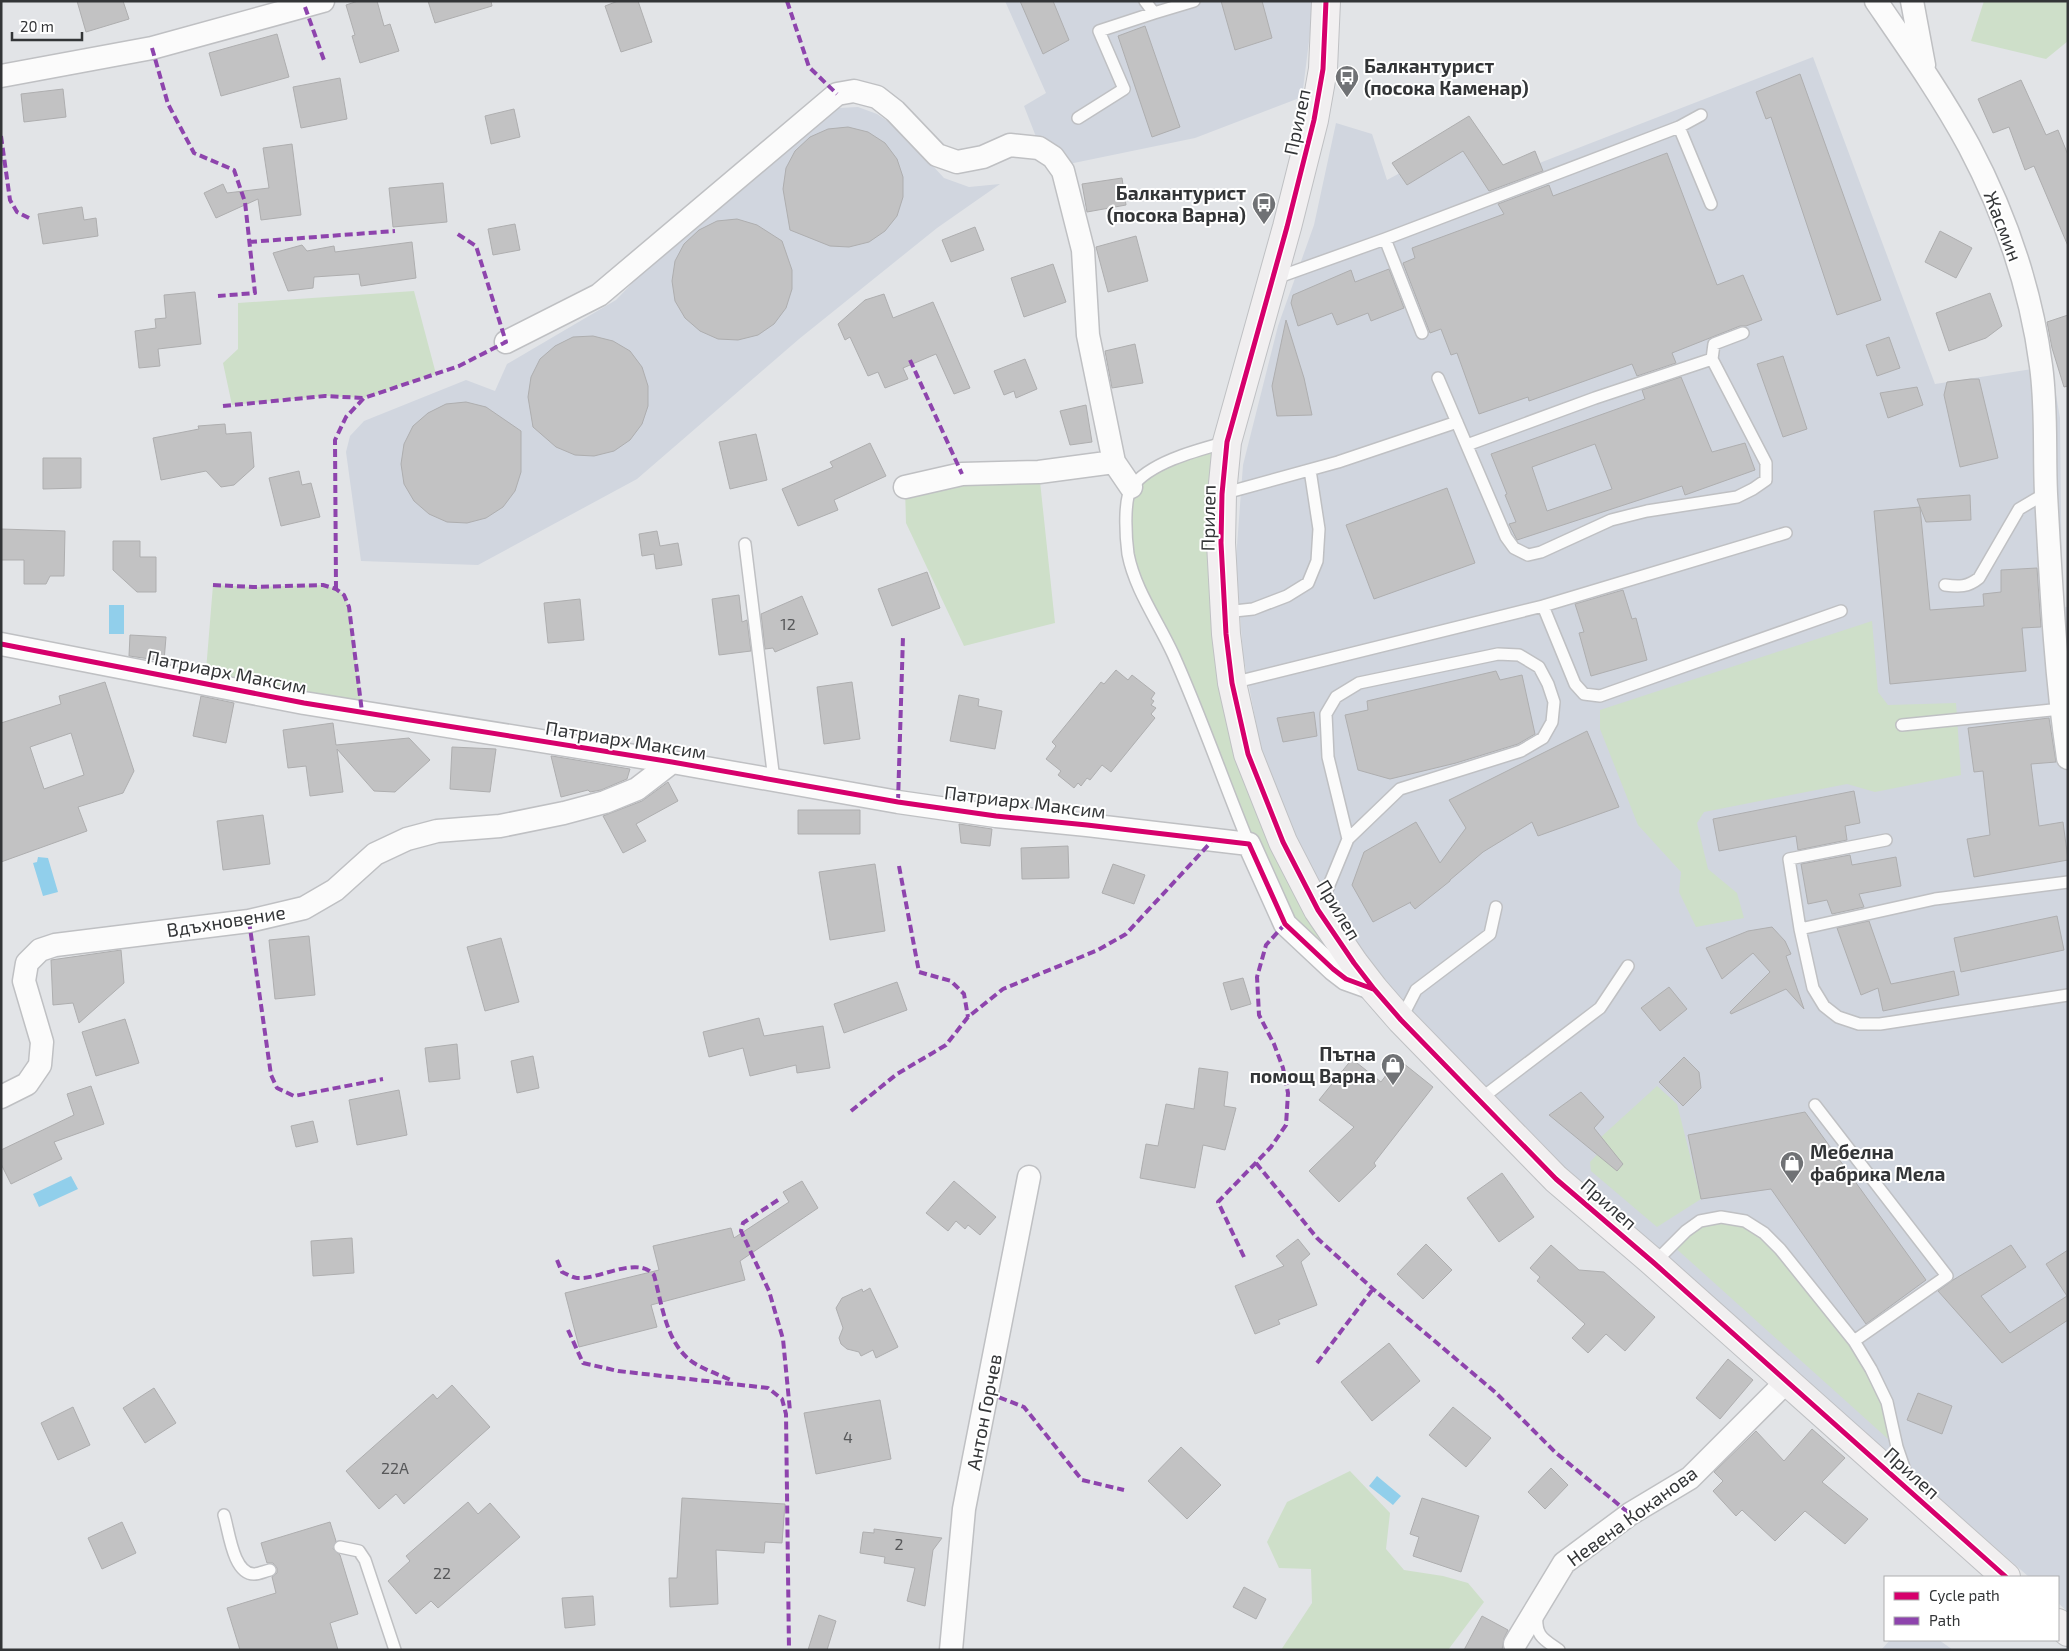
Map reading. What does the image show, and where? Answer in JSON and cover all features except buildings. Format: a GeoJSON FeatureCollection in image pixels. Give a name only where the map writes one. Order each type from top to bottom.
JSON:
{"type":"FeatureCollection","features":[{"type":"Feature","properties":{"kind":"street"},"geometry":{"type":"LineString","coordinates":[[1,76],[152,48],[323,1]]}},
{"type":"Feature","properties":{"kind":"street","name":"Прилеп"},"geometry":{"type":"LineString","coordinates":[[1326,1],[1323,69],[1314,120],[1287,227],[1227,442],[1222,494],[1221,543],[1232,683],[1248,754],[1283,842],[1318,910],[1374,989],[1401,1020],[1556,1179],[1654,1263],[2005,1576]]}},
{"type":"Feature","properties":{"kind":"street","name":"Жасмин"},"geometry":{"type":"LineString","coordinates":[[1876,1],[1925,73],[1969,146],[1999,210],[2031,312],[2041,366],[2046,425],[2046,486],[2056,592],[2061,708],[2068,758]]}},
{"type":"Feature","properties":{"kind":"street"},"geometry":{"type":"LineString","coordinates":[[1912,1],[1925,73]]}},
{"type":"Feature","properties":{"kind":"street"},"geometry":{"type":"LineString","coordinates":[[506,342],[599,294],[808,116],[836,94],[854,91],[877,97],[895,111],[937,155],[958,162],[983,157],[1010,145],[1039,148],[1054,157],[1063,171],[1083,250],[1088,335],[1114,462],[1131,487]]}},
{"type":"Feature","properties":{"kind":"street"},"geometry":{"type":"LineString","coordinates":[[905,487],[962,474],[1039,472],[1114,462]]}},
{"type":"Feature","properties":{"kind":"street","name":"Патриарх Максим"},"geometry":{"type":"LineString","coordinates":[[1,644],[304,703],[672,762],[898,802],[996,816],[1248,844]]}},
{"type":"Feature","properties":{"kind":"street","name":"Вдъхновение"},"geometry":{"type":"LineString","coordinates":[[1,1097],[27,1084],[40,1065],[42,1042],[24,981],[27,962],[40,950],[55,944],[249,921],[304,908],[335,890],[375,854],[407,839],[437,831],[500,826],[564,813],[596,804],[637,789],[672,762]]}},
{"type":"Feature","properties":{"kind":"street"},"geometry":{"type":"LineString","coordinates":[[1248,844],[1285,924],[1346,979],[1374,989]]}},
{"type":"Feature","properties":{"kind":"street","name":"Антон Горчев"},"geometry":{"type":"LineString","coordinates":[[951,1650],[964,1509],[1030,1177]]}},
{"type":"Feature","properties":{"kind":"street","name":"Невена Коканова"},"geometry":{"type":"LineString","coordinates":[[1516,1644],[1564,1563],[1630,1514],[1690,1478],[1787,1382]]}},
{"type":"Feature","properties":{"kind":"lane"},"geometry":{"type":"LineString","coordinates":[[1145,1],[1154,13]]}},
{"type":"Feature","properties":{"kind":"lane"},"geometry":{"type":"LineString","coordinates":[[1078,118],[1124,89],[1099,31],[1194,1]]}},
{"type":"Feature","properties":{"kind":"lane"},"geometry":{"type":"LineString","coordinates":[[1272,280],[1679,127],[1701,115]]}},
{"type":"Feature","properties":{"kind":"lane"},"geometry":{"type":"LineString","coordinates":[[1679,127],[1711,204]]}},
{"type":"Feature","properties":{"kind":"lane"},"geometry":{"type":"LineString","coordinates":[[1385,239],[1422,333]]}},
{"type":"Feature","properties":{"kind":"lane"},"geometry":{"type":"LineString","coordinates":[[1438,378],[1506,537],[1514,548],[1528,555],[1541,552],[1611,520],[1647,511],[1737,497],[1766,480],[1766,463],[1712,359],[1714,344],[1743,333]]}},
{"type":"Feature","properties":{"kind":"lane"},"geometry":{"type":"LineString","coordinates":[[1467,445],[1604,395],[1712,359]]}},
{"type":"Feature","properties":{"kind":"lane"},"geometry":{"type":"LineString","coordinates":[[1222,494],[1310,470],[1457,422]]}},
{"type":"Feature","properties":{"kind":"lane"},"geometry":{"type":"LineString","coordinates":[[1227,442],[1176,457],[1150,471],[1131,487],[1126,507],[1128,553],[1137,584],[1173,654],[1248,844]]}},
{"type":"Feature","properties":{"kind":"lane"},"geometry":{"type":"LineString","coordinates":[[1225,612],[1253,608],[1287,596],[1308,583],[1317,561],[1318,529],[1310,470]]}},
{"type":"Feature","properties":{"kind":"lane"},"geometry":{"type":"LineString","coordinates":[[1946,585],[1956,587],[1970,585],[1978,578],[2019,509],[2046,486]]}},
{"type":"Feature","properties":{"kind":"lane"},"geometry":{"type":"LineString","coordinates":[[1232,683],[1543,606],[1786,533]]}},
{"type":"Feature","properties":{"kind":"lane"},"geometry":{"type":"LineString","coordinates":[[745,544],[774,780]]}},
{"type":"Feature","properties":{"kind":"lane"},"geometry":{"type":"LineString","coordinates":[[1543,606],[1575,684],[1584,694],[1600,696],[1841,611]]}},
{"type":"Feature","properties":{"kind":"lane"},"geometry":{"type":"LineString","coordinates":[[1318,910],[1348,839],[1400,789],[1522,751],[1544,738],[1552,722],[1554,702],[1548,684],[1539,667],[1519,655],[1498,654],[1359,683],[1336,697],[1326,714],[1328,757],[1348,839]]}},
{"type":"Feature","properties":{"kind":"lane"},"geometry":{"type":"LineString","coordinates":[[1902,725],[2061,708]]}},
{"type":"Feature","properties":{"kind":"lane"},"geometry":{"type":"LineString","coordinates":[[1886,840],[1789,858],[1800,929],[1814,988],[1824,1006],[1838,1017],[1859,1024],[1880,1024],[2068,995]]}},
{"type":"Feature","properties":{"kind":"lane"},"geometry":{"type":"LineString","coordinates":[[1800,929],[1935,899],[2068,882]]}},
{"type":"Feature","properties":{"kind":"lane"},"geometry":{"type":"LineString","coordinates":[[1401,1020],[1416,990],[1490,934],[1496,908]]}},
{"type":"Feature","properties":{"kind":"lane"},"geometry":{"type":"LineString","coordinates":[[1479,1100],[1600,1008],[1628,966]]}},
{"type":"Feature","properties":{"kind":"lane"},"geometry":{"type":"LineString","coordinates":[[1815,1104],[1947,1276],[1854,1341]]}},
{"type":"Feature","properties":{"kind":"lane"},"geometry":{"type":"LineString","coordinates":[[1654,1263],[1686,1231],[1700,1221],[1721,1217],[1745,1221],[1764,1233],[1780,1249],[1854,1341],[1871,1369],[1887,1402],[1897,1447],[1913,1493]]}},
{"type":"Feature","properties":{"kind":"lane"},"geometry":{"type":"LineString","coordinates":[[224,1514],[237,1563],[244,1572],[255,1574],[270,1570]]}},
{"type":"Feature","properties":{"kind":"lane"},"geometry":{"type":"LineString","coordinates":[[340,1547],[359,1551],[365,1560],[395,1650]]}},
{"type":"Feature","properties":{"kind":"lane"},"geometry":{"type":"LineString","coordinates":[[1537,1607],[1536,1627],[1544,1639],[1559,1650]]}},
{"type":"Feature","properties":{"kind":"shaded area"},"geometry":{"type":"Polygon","coordinates":[[[1005,1],[1314,1],[1302,97],[1195,138],[1064,165],[1040,147],[1024,106],[1046,93],[1005,1]]]}},
{"type":"Feature","properties":{"kind":"shaded area"},"geometry":{"type":"Polygon","coordinates":[[[1813,57],[1935,384],[2051,366],[2060,418],[2062,607],[2068,607],[2068,1612],[2059,1604],[2059,1576],[2028,1576],[1630,1230],[1512,1120],[1424,1028],[1363,957],[1321,894],[1285,818],[1260,744],[1243,655],[1236,559],[1243,465],[1278,326],[1314,225],[1336,123],[1372,134],[1387,180],[1463,139],[1498,179],[1813,57]]]}},
{"type":"Feature","properties":{"kind":"shaded area"},"geometry":{"type":"Polygon","coordinates":[[[858,107],[877,114],[898,128],[944,178],[969,187],[1000,184],[937,228],[799,339],[637,479],[478,565],[361,561],[346,452],[350,436],[364,421],[466,380],[495,391],[507,364],[616,300],[687,226],[815,120],[839,108],[858,107]]]}},
{"type":"Feature","properties":{"kind":"shaded area"},"geometry":{"type":"Polygon","coordinates":[[[1889,1641],[1940,1641],[1953,1650],[1881,1650],[1889,1641]]]}},
{"type":"Feature","properties":{"kind":"green space"},"geometry":{"type":"Polygon","coordinates":[[[1984,1],[2068,1],[2068,41],[2046,59],[1971,41],[1984,1]]]}},
{"type":"Feature","properties":{"kind":"green space"},"geometry":{"type":"Polygon","coordinates":[[[414,291],[436,374],[364,398],[325,396],[232,405],[223,363],[238,349],[238,303],[414,291]]]}},
{"type":"Feature","properties":{"kind":"green space"},"geometry":{"type":"Polygon","coordinates":[[[1215,446],[1214,647],[1346,966],[1285,924],[1128,553],[1131,487],[1150,471],[1215,446]]]}},
{"type":"Feature","properties":{"kind":"green space"},"geometry":{"type":"Polygon","coordinates":[[[1039,472],[1055,623],[964,646],[906,523],[905,487],[1039,472]]]}},
{"type":"Feature","properties":{"kind":"green space"},"geometry":{"type":"Polygon","coordinates":[[[213,585],[253,587],[323,585],[336,589],[344,595],[349,607],[362,712],[205,683],[213,585]]]}},
{"type":"Feature","properties":{"kind":"green space"},"geometry":{"type":"Polygon","coordinates":[[[1872,621],[1878,692],[1888,705],[1956,703],[1961,775],[1875,792],[1847,784],[1704,812],[1697,823],[1708,869],[1737,893],[1744,918],[1696,927],[1679,892],[1681,872],[1638,825],[1600,729],[1600,710],[1872,621]]]}},
{"type":"Feature","properties":{"kind":"green space"},"geometry":{"type":"Polygon","coordinates":[[[1657,1086],[1677,1104],[1701,1199],[1657,1227],[1591,1171],[1590,1162],[1607,1144],[1601,1137],[1657,1086]]]}},
{"type":"Feature","properties":{"kind":"green space"},"geometry":{"type":"Polygon","coordinates":[[[1721,1217],[1764,1233],[1871,1369],[1897,1447],[1671,1244],[1686,1231],[1721,1217]]]}},
{"type":"Feature","properties":{"kind":"green space"},"geometry":{"type":"Polygon","coordinates":[[[1350,1471],[1390,1513],[1386,1549],[1404,1570],[1443,1576],[1468,1583],[1484,1602],[1448,1650],[1281,1650],[1312,1603],[1311,1569],[1279,1568],[1267,1542],[1287,1502],[1350,1471]]]}},
{"type":"Feature","properties":{"kind":"water"},"geometry":{"type":"Polygon","coordinates":[[[109,605],[124,605],[124,634],[109,634],[109,605]]]}},
{"type":"Feature","properties":{"kind":"water"},"geometry":{"type":"Polygon","coordinates":[[[38,857],[48,858],[58,892],[43,896],[33,863],[37,862],[38,857]]]}},
{"type":"Feature","properties":{"kind":"water"},"geometry":{"type":"Polygon","coordinates":[[[71,1176],[78,1189],[39,1207],[33,1194],[71,1176]]]}},
{"type":"Feature","properties":{"kind":"water"},"geometry":{"type":"Polygon","coordinates":[[[1377,1476],[1401,1496],[1393,1505],[1369,1486],[1377,1476]]]}},
{"type":"Feature","properties":{"kind":"marked path"},"geometry":{"type":"LineString","coordinates":[[787,1],[809,67],[837,94]]}},
{"type":"Feature","properties":{"kind":"marked path"},"geometry":{"type":"LineString","coordinates":[[305,7],[325,63]]}},
{"type":"Feature","properties":{"kind":"marked path"},"geometry":{"type":"LineString","coordinates":[[152,48],[168,104],[194,153],[234,170],[245,202],[255,293],[218,296]]}},
{"type":"Feature","properties":{"kind":"marked path"},"geometry":{"type":"LineString","coordinates":[[1,136],[10,200],[17,212],[29,218]]}},
{"type":"Feature","properties":{"kind":"marked path"},"geometry":{"type":"LineString","coordinates":[[249,242],[395,231]]}},
{"type":"Feature","properties":{"kind":"marked path"},"geometry":{"type":"LineString","coordinates":[[336,589],[335,440],[346,417],[364,398],[459,366],[506,342],[476,246],[456,233]]}},
{"type":"Feature","properties":{"kind":"marked path"},"geometry":{"type":"LineString","coordinates":[[910,360],[962,474]]}},
{"type":"Feature","properties":{"kind":"marked path"},"geometry":{"type":"LineString","coordinates":[[223,406],[325,396],[364,398]]}},
{"type":"Feature","properties":{"kind":"marked path"},"geometry":{"type":"LineString","coordinates":[[213,585],[253,587],[323,585],[336,589],[344,595],[349,607],[362,712]]}},
{"type":"Feature","properties":{"kind":"marked path"},"geometry":{"type":"LineString","coordinates":[[898,802],[903,636]]}},
{"type":"Feature","properties":{"kind":"marked path"},"geometry":{"type":"LineString","coordinates":[[851,1111],[897,1074],[946,1045],[968,1017],[1003,989],[1098,950],[1126,934],[1213,840]]}},
{"type":"Feature","properties":{"kind":"marked path"},"geometry":{"type":"LineString","coordinates":[[899,866],[919,972],[951,981],[964,994],[968,1017]]}},
{"type":"Feature","properties":{"kind":"marked path"},"geometry":{"type":"LineString","coordinates":[[249,921],[271,1075],[277,1088],[294,1096],[383,1079]]}},
{"type":"Feature","properties":{"kind":"marked path"},"geometry":{"type":"LineString","coordinates":[[1244,1257],[1218,1202],[1271,1147],[1286,1125],[1288,1093],[1283,1068],[1274,1044],[1259,1015],[1257,977],[1266,945],[1285,924]]}},
{"type":"Feature","properties":{"kind":"marked path"},"geometry":{"type":"LineString","coordinates":[[1256,1163],[1317,1238],[1373,1289],[1495,1392],[1555,1452],[1630,1514]]}},
{"type":"Feature","properties":{"kind":"marked path"},"geometry":{"type":"LineString","coordinates":[[778,1200],[743,1223],[741,1231],[769,1291],[783,1339],[790,1411]]}},
{"type":"Feature","properties":{"kind":"marked path"},"geometry":{"type":"LineString","coordinates":[[557,1260],[562,1272],[577,1278],[586,1278],[628,1268],[638,1267],[647,1269],[654,1275],[666,1323],[677,1346],[694,1363],[733,1381]]}},
{"type":"Feature","properties":{"kind":"marked path"},"geometry":{"type":"LineString","coordinates":[[1317,1363],[1373,1289]]}},
{"type":"Feature","properties":{"kind":"marked path"},"geometry":{"type":"LineString","coordinates":[[568,1330],[583,1363],[618,1371],[768,1388],[782,1399],[786,1414],[789,1650]]}},
{"type":"Feature","properties":{"kind":"marked path"},"geometry":{"type":"LineString","coordinates":[[988,1393],[1024,1407],[1082,1480],[1124,1490]]}},
{"type":"Feature","properties":{"kind":"cycle path"},"geometry":{"type":"LineString","coordinates":[[1326,1],[1323,69],[1314,120],[1287,227],[1227,442],[1222,494],[1221,543],[1226,634],[1232,683],[1248,754],[1283,842],[1318,910],[1374,989],[1401,1020],[1556,1179],[1654,1263],[2005,1576]]}},
{"type":"Feature","properties":{"kind":"cycle path"},"geometry":{"type":"LineString","coordinates":[[1,644],[304,703],[672,762],[898,802],[996,816],[1249,844],[1285,924],[1346,979],[1373,989]]}},
{"type":"Feature","properties":{"kind":"place","name":"Балкантурист (посока Каменар)"},"geometry":{"type":"Point","coordinates":[1347,98]}},
{"type":"Feature","properties":{"kind":"place","name":"Балкантурист (посока Варна)"},"geometry":{"type":"Point","coordinates":[1264,225]}},
{"type":"Feature","properties":{"kind":"place","name":"Пътна помощ Варна"},"geometry":{"type":"Point","coordinates":[1393,1086]}},
{"type":"Feature","properties":{"kind":"place","name":"Мебелна фабрика Мела"},"geometry":{"type":"Point","coordinates":[1792,1184]}}]}
